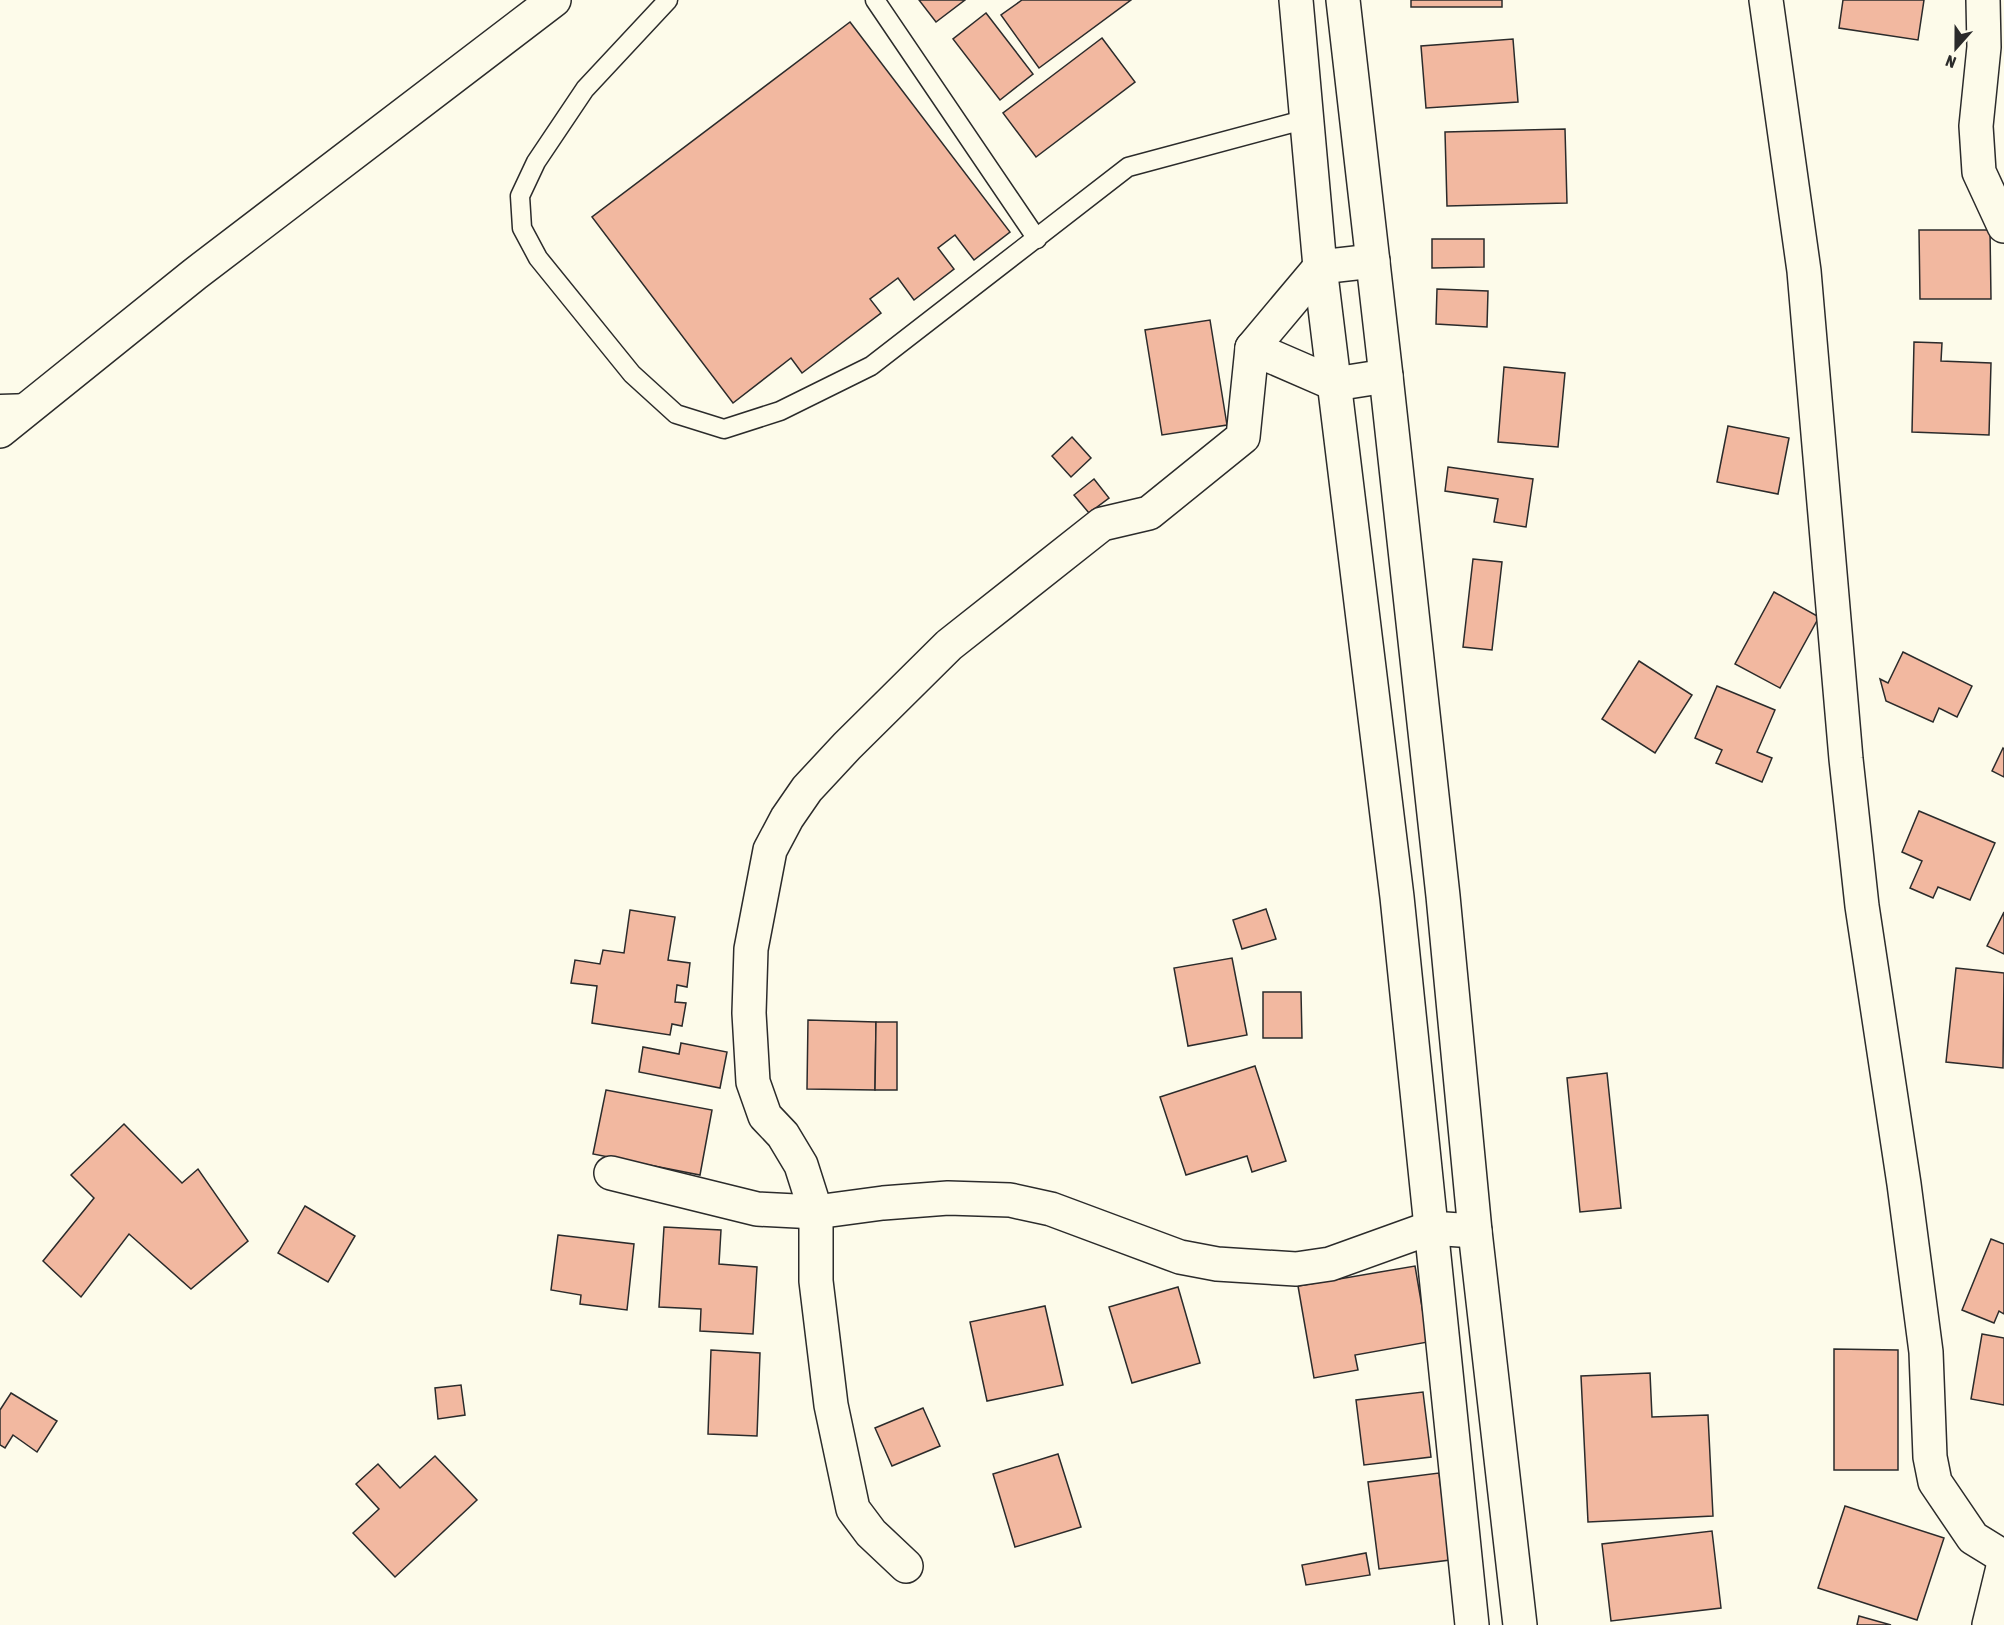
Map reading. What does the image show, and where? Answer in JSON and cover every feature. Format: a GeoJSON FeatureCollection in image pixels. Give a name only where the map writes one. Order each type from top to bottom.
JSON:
{"type":"FeatureCollection","features":[{"type":"Feature","properties":{"kind":"main road"},"geometry":{"type":"LineString","coordinates":[[0,431],[195,274],[554,0]]}},
{"type":"Feature","properties":{"kind":"main road"},"geometry":{"type":"LineString","coordinates":[[1296,0],[1320,267],[1397,897],[1471,1612],[1518,1610],[1475,1231],[1443,896],[1343,0]]}},
{"type":"Feature","properties":{"kind":"main road"},"geometry":{"type":"LineString","coordinates":[[1766,0],[1804,271],[1846,759],[1862,906],[1904,1184],[1926,1352],[1930,1458],[1935,1482],[1973,1538],[2004,1557]]}},
{"type":"Feature","properties":{"kind":"main road"},"geometry":{"type":"LineString","coordinates":[[1983,0],[1984,47],[1976,126],[1979,172],[2004,226]]}},
{"type":"Feature","properties":{"kind":"main road"},"geometry":{"type":"LineString","coordinates":[[906,1566],[872,1533],[853,1509],[831,1405],[816,1281],[816,1212],[801,1165],[783,1135],[765,1116],[753,1083],[749,1013],[751,949],[770,850],[787,818],[807,789],[949,645],[1102,524],[1149,513],[1242,436],[1252,348],[1320,267],[1372,261]]}},
{"type":"Feature","properties":{"kind":"main road"},"geometry":{"type":"LineString","coordinates":[[1252,348],[1335,384],[1386,376]]}},
{"type":"Feature","properties":{"kind":"main road"},"geometry":{"type":"LineString","coordinates":[[1364,632],[1414,638]]}},
{"type":"Feature","properties":{"kind":"main road"},"geometry":{"type":"LineString","coordinates":[[1397,897],[1443,896]]}},
{"type":"Feature","properties":{"kind":"main road"},"geometry":{"type":"LineString","coordinates":[[611,1173],[757,1209],[816,1212],[883,1203],[948,1198],[1011,1200],[1051,1209],[1180,1257],[1216,1264],[1296,1269],[1330,1264],[1430,1227],[1475,1231]]}},
{"type":"Feature","properties":{"kind":"main road"},"geometry":{"type":"LineString","coordinates":[[1989,1625],[2004,1563]]}},
{"type":"Feature","properties":{"kind":"lane"},"geometry":{"type":"LineString","coordinates":[[668,0],[585,89],[536,162],[520,196],[522,228],[538,258],[632,374],[676,414],[724,429],[780,411],[871,366],[1128,167],[1307,119]]}},
{"type":"Feature","properties":{"kind":"lane"},"geometry":{"type":"LineString","coordinates":[[875,0],[1037,239]]}},
{"type":"Feature","properties":{"kind":"lane"},"geometry":{"type":"LineString","coordinates":[[0,404],[37,402]]}},
{"type":"Feature","properties":{"kind":"building"},"geometry":{"type":"Polygon","coordinates":[[[919,0],[965,0],[936,22],[919,0]]]}},
{"type":"Feature","properties":{"kind":"building"},"geometry":{"type":"Polygon","coordinates":[[[1022,0],[1131,0],[1039,68],[1001,15],[1022,0]]]}},
{"type":"Feature","properties":{"kind":"building"},"geometry":{"type":"Polygon","coordinates":[[[1411,0],[1502,0],[1502,7],[1411,7],[1411,0]]]}},
{"type":"Feature","properties":{"kind":"building"},"geometry":{"type":"Polygon","coordinates":[[[1843,0],[1924,0],[1918,40],[1839,28],[1843,0]]]}},
{"type":"Feature","properties":{"kind":"building"},"geometry":{"type":"Polygon","coordinates":[[[986,13],[1033,74],[1000,100],[953,39],[986,13]]]}},
{"type":"Feature","properties":{"kind":"building"},"geometry":{"type":"Polygon","coordinates":[[[850,22],[1010,232],[974,260],[955,235],[938,248],[954,269],[914,300],[898,278],[870,299],[881,313],[802,373],[791,358],[733,403],[592,217],[850,22]]]}},
{"type":"Feature","properties":{"kind":"building"},"geometry":{"type":"Polygon","coordinates":[[[1102,38],[1135,82],[1036,157],[1003,113],[1102,38]]]}},
{"type":"Feature","properties":{"kind":"building"},"geometry":{"type":"Polygon","coordinates":[[[1513,39],[1518,102],[1426,108],[1421,46],[1513,39]]]}},
{"type":"Feature","properties":{"kind":"building"},"geometry":{"type":"Polygon","coordinates":[[[1565,129],[1567,203],[1447,206],[1445,132],[1565,129]]]}},
{"type":"Feature","properties":{"kind":"building"},"geometry":{"type":"Polygon","coordinates":[[[1919,230],[1990,230],[1991,299],[1920,299],[1919,230]]]}},
{"type":"Feature","properties":{"kind":"building"},"geometry":{"type":"Polygon","coordinates":[[[1432,239],[1484,239],[1484,267],[1432,268],[1432,239]]]}},
{"type":"Feature","properties":{"kind":"building"},"geometry":{"type":"Polygon","coordinates":[[[1437,289],[1488,291],[1487,327],[1436,324],[1437,289]]]}},
{"type":"Feature","properties":{"kind":"building"},"geometry":{"type":"Polygon","coordinates":[[[1210,320],[1227,425],[1162,435],[1145,330],[1210,320]]]}},
{"type":"Feature","properties":{"kind":"building"},"geometry":{"type":"Polygon","coordinates":[[[1914,342],[1942,343],[1941,361],[1991,363],[1989,435],[1912,432],[1914,342]]]}},
{"type":"Feature","properties":{"kind":"building"},"geometry":{"type":"Polygon","coordinates":[[[1504,367],[1565,373],[1558,447],[1498,442],[1504,367]]]}},
{"type":"Feature","properties":{"kind":"building"},"geometry":{"type":"Polygon","coordinates":[[[1728,426],[1789,438],[1778,494],[1717,482],[1728,426]]]}},
{"type":"Feature","properties":{"kind":"building"},"geometry":{"type":"Polygon","coordinates":[[[1072,437],[1091,458],[1071,477],[1052,456],[1072,437]]]}},
{"type":"Feature","properties":{"kind":"building"},"geometry":{"type":"Polygon","coordinates":[[[1448,467],[1533,479],[1526,527],[1494,522],[1498,499],[1445,491],[1448,467]]]}},
{"type":"Feature","properties":{"kind":"building"},"geometry":{"type":"Polygon","coordinates":[[[1094,479],[1109,498],[1089,513],[1074,495],[1094,479]]]}},
{"type":"Feature","properties":{"kind":"building"},"geometry":{"type":"Polygon","coordinates":[[[1473,559],[1502,562],[1492,650],[1463,647],[1473,559]]]}},
{"type":"Feature","properties":{"kind":"building"},"geometry":{"type":"Polygon","coordinates":[[[1774,592],[1819,617],[1780,688],[1735,664],[1774,592]]]}},
{"type":"Feature","properties":{"kind":"building"},"geometry":{"type":"Polygon","coordinates":[[[1903,652],[1972,686],[1957,717],[1939,708],[1933,722],[1886,701],[1880,679],[1888,683],[1903,652]]]}},
{"type":"Feature","properties":{"kind":"building"},"geometry":{"type":"Polygon","coordinates":[[[1639,661],[1692,695],[1655,753],[1602,719],[1639,661]]]}},
{"type":"Feature","properties":{"kind":"building"},"geometry":{"type":"Polygon","coordinates":[[[1717,686],[1775,710],[1757,752],[1772,758],[1762,782],[1716,763],[1722,750],[1695,738],[1717,686]]]}},
{"type":"Feature","properties":{"kind":"building"},"geometry":{"type":"Polygon","coordinates":[[[2004,749],[2004,777],[1992,771],[2004,749]]]}},
{"type":"Feature","properties":{"kind":"building"},"geometry":{"type":"Polygon","coordinates":[[[1919,811],[1995,843],[1970,900],[1938,887],[1933,898],[1910,888],[1922,861],[1902,852],[1919,811]]]}},
{"type":"Feature","properties":{"kind":"building"},"geometry":{"type":"Polygon","coordinates":[[[1266,909],[1276,939],[1242,949],[1233,920],[1266,909]]]}},
{"type":"Feature","properties":{"kind":"building"},"geometry":{"type":"Polygon","coordinates":[[[630,910],[675,917],[668,960],[690,963],[687,987],[677,985],[675,1002],[686,1003],[682,1026],[672,1024],[670,1035],[592,1023],[597,986],[571,983],[575,960],[600,964],[603,950],[624,953],[630,910]]]}},
{"type":"Feature","properties":{"kind":"building"},"geometry":{"type":"Polygon","coordinates":[[[2004,912],[2004,954],[1987,946],[2004,912]]]}},
{"type":"Feature","properties":{"kind":"building"},"geometry":{"type":"Polygon","coordinates":[[[1232,958],[1247,1035],[1188,1046],[1174,968],[1232,958]]]}},
{"type":"Feature","properties":{"kind":"building"},"geometry":{"type":"Polygon","coordinates":[[[1956,968],[2004,973],[2003,1068],[1946,1062],[1956,968]]]}},
{"type":"Feature","properties":{"kind":"building"},"geometry":{"type":"Polygon","coordinates":[[[1263,992],[1301,992],[1302,1038],[1263,1038],[1263,992]]]}},
{"type":"Feature","properties":{"kind":"building"},"geometry":{"type":"Polygon","coordinates":[[[808,1020],[876,1022],[875,1090],[807,1089],[808,1020]]]}},
{"type":"Feature","properties":{"kind":"building"},"geometry":{"type":"Polygon","coordinates":[[[876,1022],[897,1022],[897,1090],[875,1090],[876,1022]]]}},
{"type":"Feature","properties":{"kind":"building"},"geometry":{"type":"Polygon","coordinates":[[[681,1043],[727,1052],[720,1088],[639,1072],[643,1047],[679,1054],[681,1043]]]}},
{"type":"Feature","properties":{"kind":"building"},"geometry":{"type":"Polygon","coordinates":[[[1255,1066],[1286,1161],[1252,1172],[1247,1156],[1186,1175],[1160,1097],[1255,1066]]]}},
{"type":"Feature","properties":{"kind":"building"},"geometry":{"type":"Polygon","coordinates":[[[1607,1073],[1621,1208],[1580,1212],[1567,1078],[1607,1073]]]}},
{"type":"Feature","properties":{"kind":"building"},"geometry":{"type":"Polygon","coordinates":[[[606,1090],[712,1110],[700,1175],[593,1154],[606,1090]]]}},
{"type":"Feature","properties":{"kind":"building"},"geometry":{"type":"Polygon","coordinates":[[[124,1124],[182,1183],[198,1169],[248,1241],[191,1289],[129,1234],[81,1297],[43,1261],[94,1198],[71,1175],[124,1124]]]}},
{"type":"Feature","properties":{"kind":"building"},"geometry":{"type":"Polygon","coordinates":[[[305,1206],[355,1236],[328,1282],[278,1253],[305,1206]]]}},
{"type":"Feature","properties":{"kind":"building"},"geometry":{"type":"Polygon","coordinates":[[[664,1227],[721,1230],[719,1264],[757,1267],[753,1334],[700,1331],[701,1309],[659,1307],[664,1227]]]}},
{"type":"Feature","properties":{"kind":"building"},"geometry":{"type":"Polygon","coordinates":[[[558,1235],[634,1244],[627,1310],[580,1304],[581,1295],[551,1290],[558,1235]]]}},
{"type":"Feature","properties":{"kind":"building"},"geometry":{"type":"Polygon","coordinates":[[[1991,1239],[2004,1244],[2004,1314],[1999,1311],[1994,1323],[1962,1310],[1991,1239]]]}},
{"type":"Feature","properties":{"kind":"building"},"geometry":{"type":"Polygon","coordinates":[[[1415,1266],[1428,1342],[1355,1355],[1358,1370],[1314,1378],[1298,1286],[1415,1266]]]}},
{"type":"Feature","properties":{"kind":"building"},"geometry":{"type":"Polygon","coordinates":[[[1178,1287],[1200,1363],[1132,1383],[1109,1307],[1178,1287]]]}},
{"type":"Feature","properties":{"kind":"building"},"geometry":{"type":"Polygon","coordinates":[[[1045,1306],[1063,1385],[987,1401],[970,1322],[1045,1306]]]}},
{"type":"Feature","properties":{"kind":"building"},"geometry":{"type":"Polygon","coordinates":[[[1982,1334],[2004,1338],[2004,1405],[1971,1399],[1982,1334]]]}},
{"type":"Feature","properties":{"kind":"building"},"geometry":{"type":"Polygon","coordinates":[[[1834,1349],[1898,1350],[1898,1470],[1834,1470],[1834,1349]]]}},
{"type":"Feature","properties":{"kind":"building"},"geometry":{"type":"Polygon","coordinates":[[[711,1350],[760,1353],[757,1436],[708,1434],[711,1350]]]}},
{"type":"Feature","properties":{"kind":"building"},"geometry":{"type":"Polygon","coordinates":[[[1650,1373],[1652,1417],[1708,1415],[1713,1516],[1588,1522],[1581,1376],[1650,1373]]]}},
{"type":"Feature","properties":{"kind":"building"},"geometry":{"type":"Polygon","coordinates":[[[461,1385],[465,1415],[438,1419],[435,1388],[461,1385]]]}},
{"type":"Feature","properties":{"kind":"building"},"geometry":{"type":"Polygon","coordinates":[[[1423,1392],[1431,1457],[1364,1465],[1356,1400],[1423,1392]]]}},
{"type":"Feature","properties":{"kind":"building"},"geometry":{"type":"Polygon","coordinates":[[[11,1393],[57,1421],[37,1452],[13,1435],[5,1448],[0,1445],[0,1410],[11,1393]]]}},
{"type":"Feature","properties":{"kind":"building"},"geometry":{"type":"Polygon","coordinates":[[[923,1408],[940,1446],[892,1466],[875,1428],[923,1408]]]}},
{"type":"Feature","properties":{"kind":"building"},"geometry":{"type":"Polygon","coordinates":[[[1058,1454],[1081,1527],[1015,1547],[993,1474],[1058,1454]]]}},
{"type":"Feature","properties":{"kind":"building"},"geometry":{"type":"Polygon","coordinates":[[[435,1456],[477,1500],[395,1577],[353,1533],[379,1509],[356,1484],[378,1464],[400,1488],[435,1456]]]}},
{"type":"Feature","properties":{"kind":"building"},"geometry":{"type":"Polygon","coordinates":[[[1439,1473],[1450,1560],[1379,1569],[1368,1482],[1439,1473]]]}},
{"type":"Feature","properties":{"kind":"building"},"geometry":{"type":"Polygon","coordinates":[[[1845,1506],[1944,1538],[1917,1620],[1818,1588],[1845,1506]]]}},
{"type":"Feature","properties":{"kind":"building"},"geometry":{"type":"Polygon","coordinates":[[[1712,1531],[1721,1608],[1611,1621],[1602,1544],[1712,1531]]]}},
{"type":"Feature","properties":{"kind":"building"},"geometry":{"type":"Polygon","coordinates":[[[1366,1553],[1370,1575],[1306,1585],[1302,1565],[1366,1553]]]}},
{"type":"Feature","properties":{"kind":"building"},"geometry":{"type":"Polygon","coordinates":[[[1859,1616],[1891,1625],[1857,1625],[1859,1616]]]}}]}
